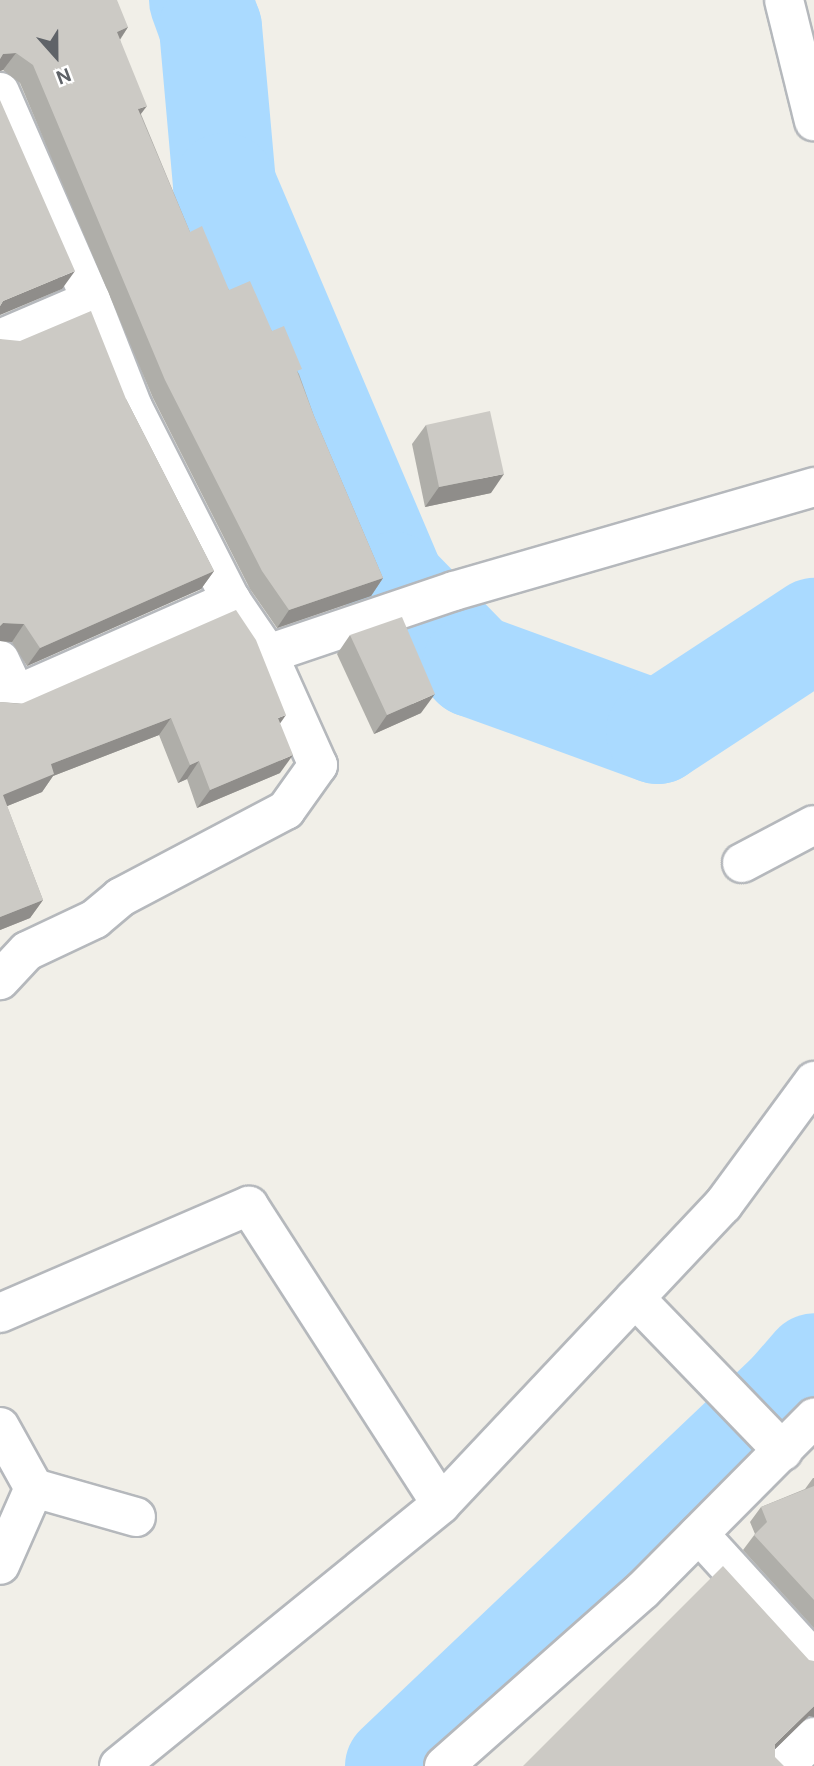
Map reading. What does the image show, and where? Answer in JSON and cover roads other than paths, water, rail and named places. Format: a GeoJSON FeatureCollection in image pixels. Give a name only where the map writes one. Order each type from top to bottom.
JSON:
{"type":"FeatureCollection","features":[{"type":"Feature","properties":{"kind":"street"},"geometry":{"type":"LineString","coordinates":[[783,0],[814,121]]}},
{"type":"Feature","properties":{"kind":"street"},"geometry":{"type":"LineString","coordinates":[[0,92],[91,300],[133,407],[231,600],[268,654],[318,765],[286,810],[121,897],[95,919],[27,951],[0,980]]}},
{"type":"Feature","properties":{"kind":"street"},"geometry":{"type":"LineString","coordinates":[[0,339],[91,300]]}},
{"type":"Feature","properties":{"kind":"street"},"geometry":{"type":"LineString","coordinates":[[268,654],[454,591],[814,486]]}},
{"type":"Feature","properties":{"kind":"street"},"geometry":{"type":"LineString","coordinates":[[0,660],[8,698],[231,600]]}},
{"type":"Feature","properties":{"kind":"street"},"geometry":{"type":"LineString","coordinates":[[742,863],[814,825]]}},
{"type":"Feature","properties":{"kind":"street"},"geometry":{"type":"LineString","coordinates":[[119,1766],[441,1504],[723,1205],[814,1081]]}},
{"type":"Feature","properties":{"kind":"street"},"geometry":{"type":"LineString","coordinates":[[0,1313],[249,1206],[441,1504]]}},
{"type":"Feature","properties":{"kind":"street"},"geometry":{"type":"LineString","coordinates":[[635,1298],[783,1451]]}},
{"type":"Feature","properties":{"kind":"street"},"geometry":{"type":"LineString","coordinates":[[444,1766],[699,1534],[814,1418]]}},
{"type":"Feature","properties":{"kind":"street"},"geometry":{"type":"LineString","coordinates":[[0,1427],[34,1488],[136,1517]]}},
{"type":"Feature","properties":{"kind":"street"},"geometry":{"type":"LineString","coordinates":[[0,1565],[34,1488]]}},
{"type":"Feature","properties":{"kind":"street"},"geometry":{"type":"LineString","coordinates":[[699,1534],[814,1660]]}},
{"type":"Feature","properties":{"kind":"street"},"geometry":{"type":"LineString","coordinates":[[785,1766],[814,1737]]}},
{"type":"Feature","properties":{"kind":"waterway"},"geometry":{"type":"LineString","coordinates":[[200,0],[210,27],[224,184],[393,583],[473,665],[657,732],[814,629]]}},
{"type":"Feature","properties":{"kind":"waterway"},"geometry":{"type":"LineString","coordinates":[[396,1766],[789,1393],[814,1364]]}}]}
